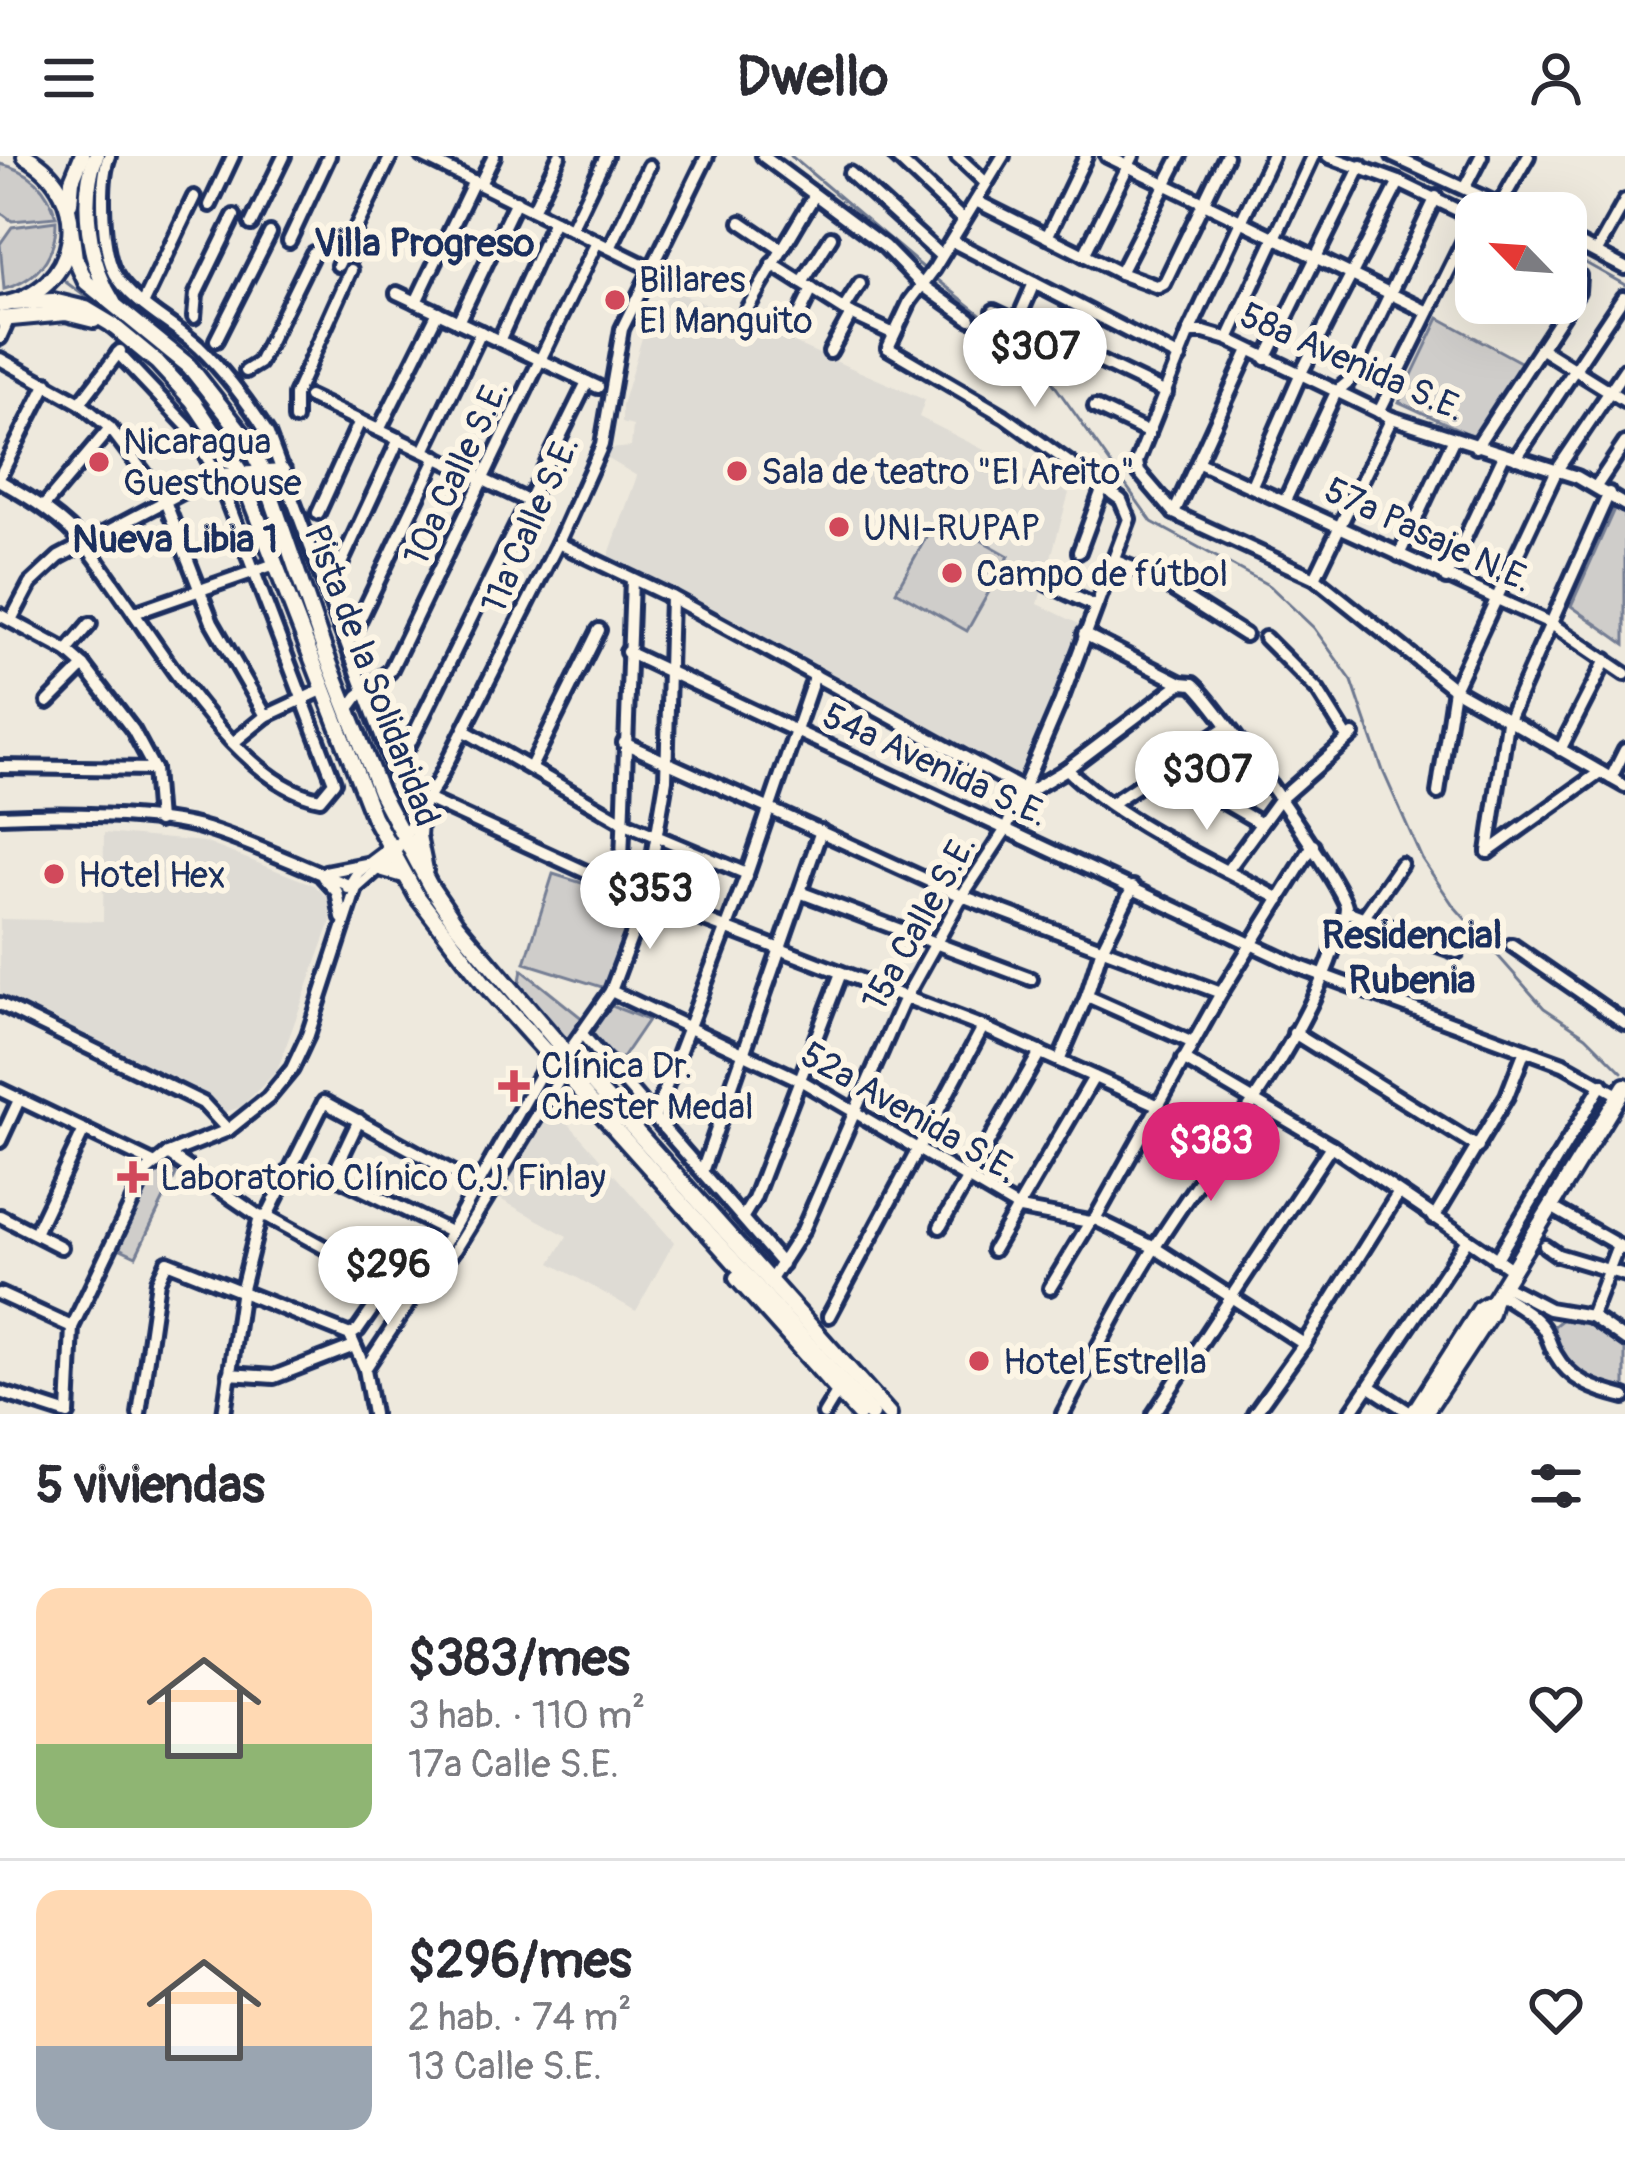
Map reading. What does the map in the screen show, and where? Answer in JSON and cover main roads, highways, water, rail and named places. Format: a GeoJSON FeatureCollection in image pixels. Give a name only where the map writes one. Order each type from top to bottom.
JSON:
{"type":"FeatureCollection","features":[{"type":"Feature","properties":{"kind":"main road"},"geometry":{"type":"LineString","coordinates":[[25,156],[49,172],[69,208]]}},
{"type":"Feature","properties":{"kind":"main road"},"geometry":{"type":"LineString","coordinates":[[69,208],[72,180],[82,156]]}},
{"type":"Feature","properties":{"kind":"main road"},"geometry":{"type":"LineString","coordinates":[[6,311],[115,317],[93,254],[89,182],[96,156]]}},
{"type":"Feature","properties":{"kind":"main road","name":"Pista de la Solidaridad"},"geometry":{"type":"LineString","coordinates":[[69,208],[74,258],[81,274],[129,339],[193,401],[239,470],[381,834],[384,855],[430,886],[559,1055],[565,1073],[871,1414]]}},
{"type":"Feature","properties":{"kind":"main road"},"geometry":{"type":"LineString","coordinates":[[6,311],[57,272],[71,228]]}},
{"type":"Feature","properties":{"kind":"main road","name":"Pista de la Solidaridad"},"geometry":{"type":"LineString","coordinates":[[115,317],[189,366],[234,422],[262,470],[347,712],[384,855],[404,874],[442,933],[890,1414]]}},
{"type":"Feature","properties":{"kind":"main road"},"geometry":{"type":"LineString","coordinates":[[424,804],[418,836],[430,886]]}},
{"type":"Feature","properties":{"kind":"main road"},"geometry":{"type":"LineString","coordinates":[[1424,1414],[1622,1091]]}},
{"type":"Feature","properties":{"kind":"main road"},"geometry":{"type":"LineString","coordinates":[[724,1252],[742,1285],[859,1414]]}},
{"type":"Feature","properties":{"kind":"main road"},"geometry":{"type":"LineString","coordinates":[[1413,1414],[1481,1308],[1498,1293]]}},
{"type":"Feature","properties":{"kind":"main road","name":"Pista de la Solidaridad"},"geometry":{"type":"LineString","coordinates":[[787,1300],[823,1329],[901,1414]]}},
{"type":"Feature","properties":{"kind":"waterway"},"geometry":{"type":"LineString","coordinates":[[791,156],[926,270]]}},
{"type":"Feature","properties":{"kind":"waterway"},"geometry":{"type":"LineString","coordinates":[[1353,156],[1455,200]]}},
{"type":"Feature","properties":{"kind":"waterway"},"geometry":{"type":"LineString","coordinates":[[1587,264],[1625,285]]}},
{"type":"Feature","properties":{"kind":"waterway"},"geometry":{"type":"LineString","coordinates":[[933,276],[1036,359],[1152,522],[1270,586],[1314,628],[1352,681],[1383,771],[1422,859],[1453,905],[1544,1008],[1586,1036],[1622,1072]]}},
{"type":"Feature","properties":{"kind":"waterway"},"geometry":{"type":"LineString","coordinates":[[63,280],[176,365],[208,401]]}},
{"type":"Feature","properties":{"kind":"waterway"},"geometry":{"type":"LineString","coordinates":[[221,418],[232,438]]}},
{"type":"Feature","properties":{"kind":"place","name":"Billares El Manguito"},"geometry":{"type":"Point","coordinates":[615,300]}},
{"type":"Feature","properties":{"kind":"place","name":"Nicaragua Guesthouse"},"geometry":{"type":"Point","coordinates":[99,462]}},
{"type":"Feature","properties":{"kind":"place","name":"Sala de teatro \"El Areito\""},"geometry":{"type":"Point","coordinates":[737,471]}},
{"type":"Feature","properties":{"kind":"place","name":"UNI-RUPAP"},"geometry":{"type":"Point","coordinates":[839,527]}},
{"type":"Feature","properties":{"kind":"place","name":"Campo de fútbol"},"geometry":{"type":"Point","coordinates":[952,573]}},
{"type":"Feature","properties":{"kind":"place","name":"Hotel Hex"},"geometry":{"type":"Point","coordinates":[54,874]}},
{"type":"Feature","properties":{"kind":"place","name":"Clínica Dr. Chester Medal"},"geometry":{"type":"Point","coordinates":[514,1086]}},
{"type":"Feature","properties":{"kind":"place","name":"Laboratorio Clínico C.J. Finlay"},"geometry":{"type":"Point","coordinates":[133,1177]}},
{"type":"Feature","properties":{"kind":"place","name":"Hotel Estrella"},"geometry":{"type":"Point","coordinates":[979,1361]}},
{"type":"Feature","properties":{"kind":"district","name":"Villa Progreso"},"geometry":{"type":"Point","coordinates":[424,242]}},
{"type":"Feature","properties":{"kind":"district","name":"Nueva Libia 1"},"geometry":{"type":"Point","coordinates":[175,538]}},
{"type":"Feature","properties":{"kind":"district","name":"Residencial Rubenia"},"geometry":{"type":"Point","coordinates":[1412,956]}}]}
